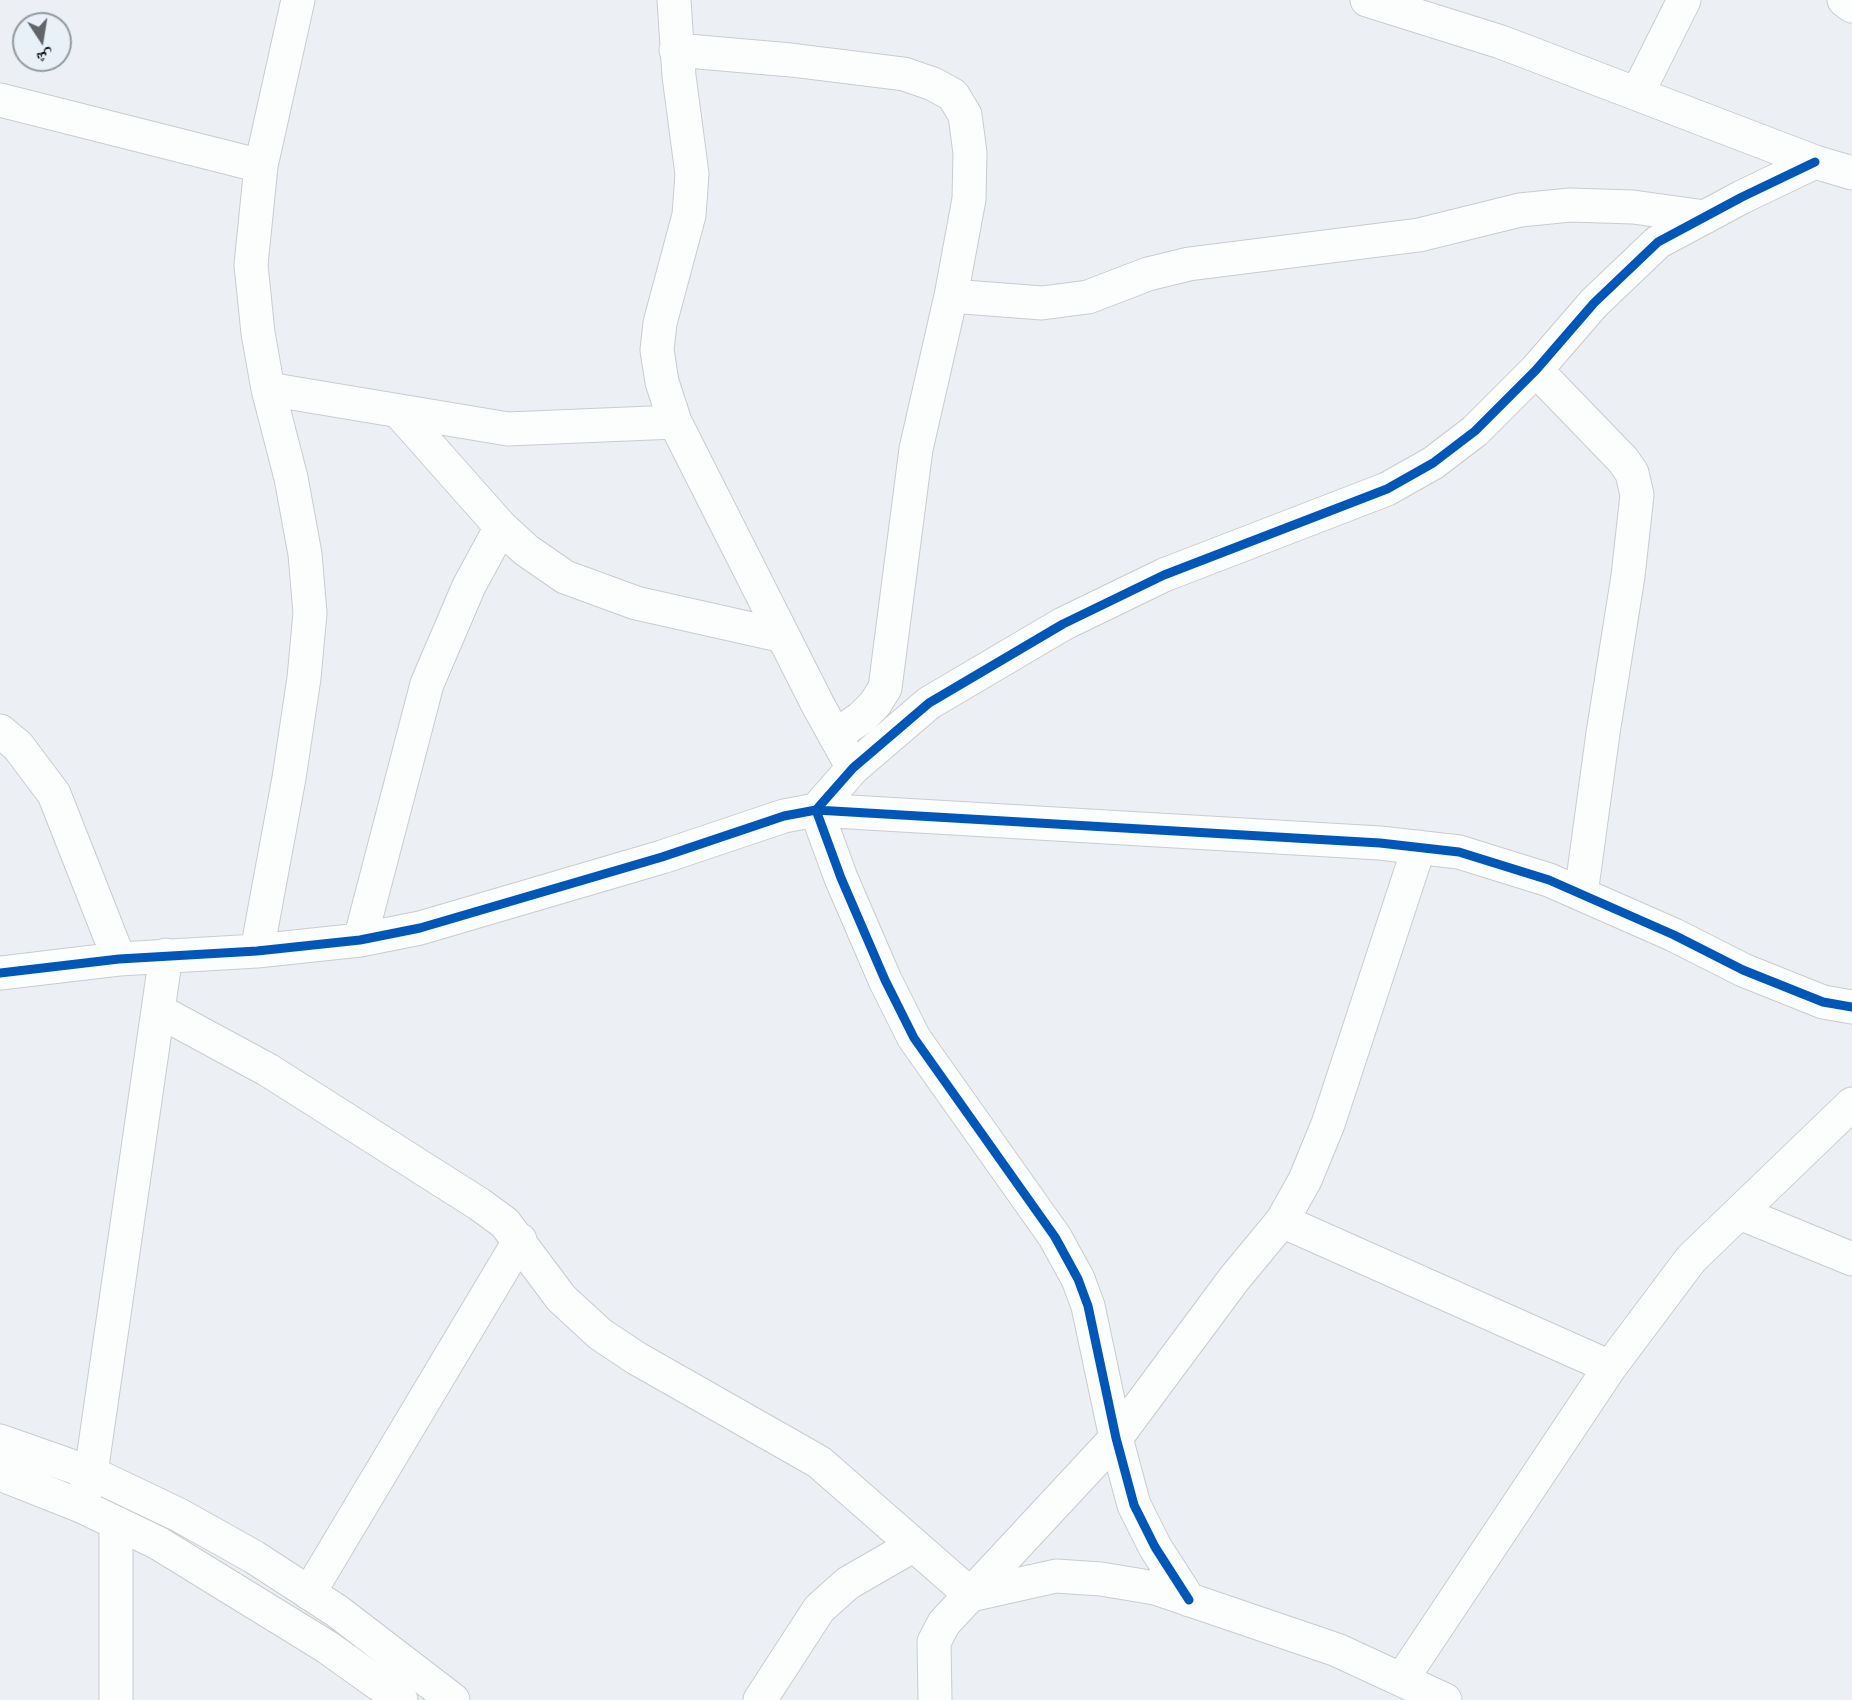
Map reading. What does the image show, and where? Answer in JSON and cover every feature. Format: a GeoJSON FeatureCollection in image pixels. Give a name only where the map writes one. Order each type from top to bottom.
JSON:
{"type":"FeatureCollection","features":[{"type":"Feature","properties":{"kind":"street"},"geometry":{"type":"LineString","coordinates":[[257,951],[289,778],[304,678],[310,613],[305,554],[291,478],[268,389],[258,333],[251,265],[261,166],[298,0]]}},
{"type":"Feature","properties":{"kind":"street"},"geometry":{"type":"LineString","coordinates":[[674,0],[676,50],[692,174],[689,216],[660,323],[657,350],[662,382],[675,422],[783,636],[853,768]]}},
{"type":"Feature","properties":{"kind":"street"},"geometry":{"type":"LineString","coordinates":[[1367,0],[1501,42],[1638,92],[1815,162],[1852,173]]}},
{"type":"Feature","properties":{"kind":"street"},"geometry":{"type":"LineString","coordinates":[[1638,92],[1684,0]]}},
{"type":"Feature","properties":{"kind":"street"},"geometry":{"type":"LineString","coordinates":[[1844,0],[1852,6]]}},
{"type":"Feature","properties":{"kind":"street"},"geometry":{"type":"LineString","coordinates":[[676,50],[791,60],[903,74],[933,84],[953,95],[965,115],[970,153],[969,199],[951,296],[916,449],[885,688],[875,704],[861,718],[835,736]]}},
{"type":"Feature","properties":{"kind":"street"},"geometry":{"type":"LineString","coordinates":[[0,100],[261,166]]}},
{"type":"Feature","properties":{"kind":"street"},"geometry":{"type":"LineString","coordinates":[[816,810],[853,768],[929,703],[1063,624],[1164,575],[1386,489],[1433,463],[1475,431],[1536,370],[1594,303],[1658,242],[1815,162]]}},
{"type":"Feature","properties":{"kind":"street"},"geometry":{"type":"LineString","coordinates":[[951,296],[1042,303],[1088,297],[1148,274],[1189,264],[1419,235],[1520,210],[1560,206],[1633,207],[1705,217]]}},
{"type":"Feature","properties":{"kind":"street"},"geometry":{"type":"LineString","coordinates":[[1536,370],[1623,460],[1632,473],[1637,495],[1628,576],[1581,894]]}},
{"type":"Feature","properties":{"kind":"street"},"geometry":{"type":"LineString","coordinates":[[268,389],[400,413],[508,429],[675,422]]}},
{"type":"Feature","properties":{"kind":"street"},"geometry":{"type":"LineString","coordinates":[[400,413],[501,527],[526,550],[565,577],[636,603],[783,636]]}},
{"type":"Feature","properties":{"kind":"street"},"geometry":{"type":"LineString","coordinates":[[360,940],[427,684],[469,586],[501,527]]}},
{"type":"Feature","properties":{"kind":"street"},"geometry":{"type":"LineString","coordinates":[[0,731],[18,746],[54,794],[119,959]]}},
{"type":"Feature","properties":{"kind":"street"},"geometry":{"type":"LineString","coordinates":[[816,810],[845,888],[885,980],[914,1038],[1055,1237],[1078,1279],[1088,1306],[1116,1438],[1134,1505],[1155,1547],[1189,1600]]}},
{"type":"Feature","properties":{"kind":"street"},"geometry":{"type":"LineString","coordinates":[[0,973],[119,959],[257,951],[360,940],[420,928],[662,857],[784,816],[816,810],[1419,847],[1459,852],[1549,880],[1743,969],[1823,1002],[1852,1007]]}},
{"type":"Feature","properties":{"kind":"street"},"geometry":{"type":"LineString","coordinates":[[935,1700],[934,1642],[944,1623],[1116,1438],[1234,1279],[1282,1221],[1305,1180],[1328,1124],[1419,847]]}},
{"type":"Feature","properties":{"kind":"street"},"geometry":{"type":"LineString","coordinates":[[81,1506],[91,1473],[166,955]]}},
{"type":"Feature","properties":{"kind":"street"},"geometry":{"type":"LineString","coordinates":[[159,1011],[268,1070],[357,1128],[456,1187],[505,1223],[520,1240],[561,1298],[600,1334],[636,1358],[819,1462],[971,1595]]}},
{"type":"Feature","properties":{"kind":"street"},"geometry":{"type":"LineString","coordinates":[[1402,1680],[1610,1367],[1691,1259],[1852,1104]]}},
{"type":"Feature","properties":{"kind":"street"},"geometry":{"type":"LineString","coordinates":[[1740,1213],[1852,1259]]}},
{"type":"Feature","properties":{"kind":"street"},"geometry":{"type":"LineString","coordinates":[[1282,1221],[1610,1367]]}},
{"type":"Feature","properties":{"kind":"street"},"geometry":{"type":"LineString","coordinates":[[309,1593],[520,1240]]}},
{"type":"Feature","properties":{"kind":"street"},"geometry":{"type":"LineString","coordinates":[[0,1441],[91,1473],[198,1525],[254,1557],[309,1593],[453,1700]]}},
{"type":"Feature","properties":{"kind":"street"},"geometry":{"type":"LineString","coordinates":[[0,1474],[81,1506],[158,1543],[317,1641],[401,1700]]}},
{"type":"Feature","properties":{"kind":"street"},"geometry":{"type":"LineString","coordinates":[[116,1523],[116,1700]]}},
{"type":"Feature","properties":{"kind":"street"},"geometry":{"type":"LineString","coordinates":[[760,1700],[819,1609],[849,1583],[914,1545]]}},
{"type":"Feature","properties":{"kind":"street"},"geometry":{"type":"LineString","coordinates":[[971,1595],[1056,1576],[1101,1579],[1155,1588],[1337,1650],[1445,1700]]}},
{"type":"Feature","properties":{"kind":"cycle path"},"geometry":{"type":"LineString","coordinates":[[1189,1600],[1155,1547],[1134,1505],[1116,1438],[1088,1306],[1078,1279],[1055,1237],[914,1038],[885,980],[841,878],[816,810],[853,768],[929,703],[1063,624],[1164,575],[1387,489],[1433,463],[1475,431],[1536,370],[1594,303],[1658,242],[1742,197],[1815,162]]}},
{"type":"Feature","properties":{"kind":"cycle path"},"geometry":{"type":"LineString","coordinates":[[0,973],[119,959],[257,951],[360,940],[420,928],[662,857],[784,816],[816,810],[1380,843],[1459,852],[1549,880],[1674,935],[1743,970],[1823,1002],[1852,1007]]}}]}
